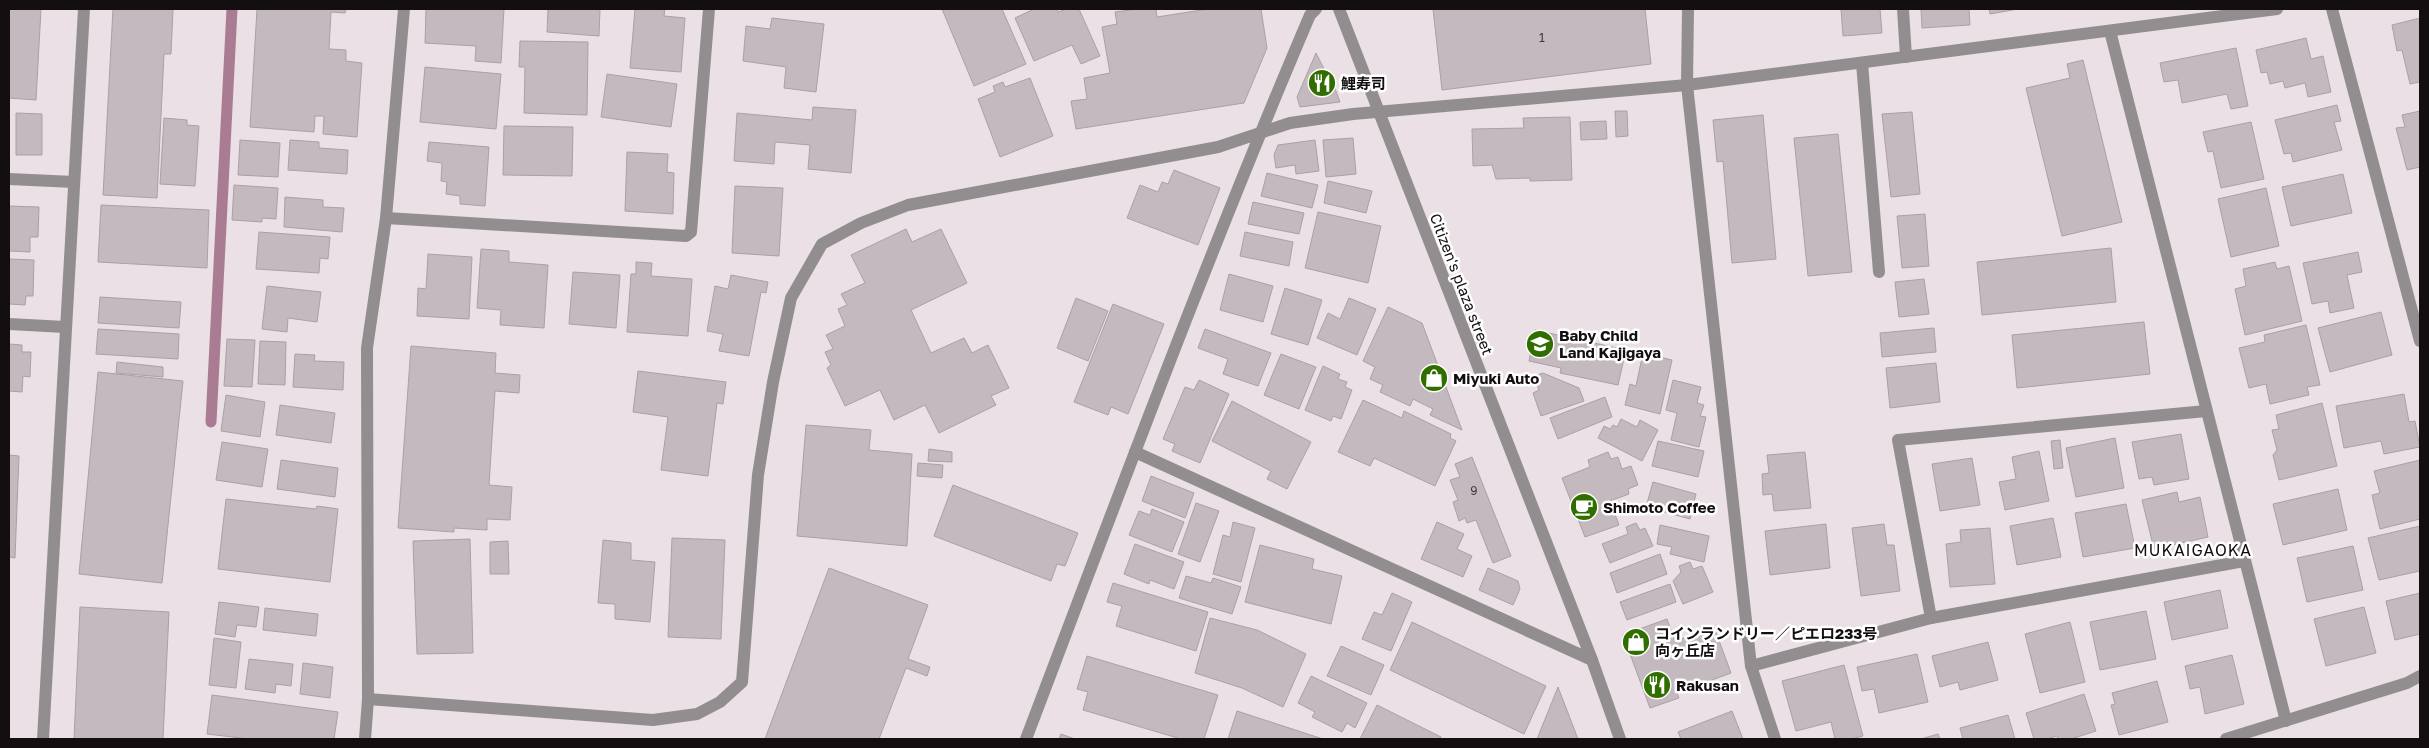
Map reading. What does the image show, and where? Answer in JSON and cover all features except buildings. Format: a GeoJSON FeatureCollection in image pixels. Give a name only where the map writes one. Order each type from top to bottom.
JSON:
{"type":"FeatureCollection","features":[{"type":"Feature","properties":{"kind":"street"},"geometry":{"type":"LineString","coordinates":[[43,739],[84,9]]}},
{"type":"Feature","properties":{"kind":"street"},"geometry":{"type":"LineString","coordinates":[[365,739],[368,699],[367,348],[386,218],[404,9]]}},
{"type":"Feature","properties":{"kind":"street"},"geometry":{"type":"LineString","coordinates":[[386,218],[686,236],[691,232],[709,9]]}},
{"type":"Feature","properties":{"kind":"street"},"geometry":{"type":"LineString","coordinates":[[1026,739],[1135,452],[1260,133],[1310,15],[1316,9]]}},
{"type":"Feature","properties":{"kind":"street","name":"Citizen's plaza street"},"geometry":{"type":"LineString","coordinates":[[1339,9],[1592,660],[1620,739]]}},
{"type":"Feature","properties":{"kind":"street"},"geometry":{"type":"LineString","coordinates":[[1688,9],[1687,85],[1751,666],[1776,739]]}},
{"type":"Feature","properties":{"kind":"street"},"geometry":{"type":"LineString","coordinates":[[1903,9],[1906,57]]}},
{"type":"Feature","properties":{"kind":"street"},"geometry":{"type":"LineString","coordinates":[[368,699],[653,720],[697,714],[720,702],[742,682],[758,475],[773,382],[791,298],[822,244],[861,223],[908,205],[1218,146],[1290,123],[1378,112],[1687,85],[2277,9]]}},
{"type":"Feature","properties":{"kind":"street"},"geometry":{"type":"LineString","coordinates":[[2332,9],[2420,341]]}},
{"type":"Feature","properties":{"kind":"street"},"geometry":{"type":"LineString","coordinates":[[2110,30],[2286,721]]}},
{"type":"Feature","properties":{"kind":"street"},"geometry":{"type":"LineString","coordinates":[[1862,63],[1879,272]]}},
{"type":"Feature","properties":{"kind":"street"},"geometry":{"type":"LineString","coordinates":[[9,179],[74,182]]}},
{"type":"Feature","properties":{"kind":"street"},"geometry":{"type":"LineString","coordinates":[[9,324],[65,327]]}},
{"type":"Feature","properties":{"kind":"street"},"geometry":{"type":"LineString","coordinates":[[1931,618],[1898,440],[2206,410]]}},
{"type":"Feature","properties":{"kind":"street"},"geometry":{"type":"LineString","coordinates":[[1135,452],[1592,660]]}},
{"type":"Feature","properties":{"kind":"street"},"geometry":{"type":"LineString","coordinates":[[1751,666],[1931,618],[2244,561]]}},
{"type":"Feature","properties":{"kind":"street"},"geometry":{"type":"LineString","coordinates":[[2226,739],[2407,683],[2420,676]]}},
{"type":"Feature","properties":{"kind":"waterway"},"geometry":{"type":"LineString","coordinates":[[211,422],[232,9]]}},
{"type":"Feature","properties":{"kind":"place","name":"鯉寿司"},"geometry":{"type":"Point","coordinates":[1322,83]}},
{"type":"Feature","properties":{"kind":"place","name":"Baby Child Land Kajigaya"},"geometry":{"type":"Point","coordinates":[1540,344]}},
{"type":"Feature","properties":{"kind":"place","name":"Miyuki Auto"},"geometry":{"type":"Point","coordinates":[1434,378]}},
{"type":"Feature","properties":{"kind":"place","name":"Shimoto Coffee"},"geometry":{"type":"Point","coordinates":[1584,507]}},
{"type":"Feature","properties":{"kind":"place","name":"コインランドリー／ピエロ233号 向ヶ丘店"},"geometry":{"type":"Point","coordinates":[1636,642]}},
{"type":"Feature","properties":{"kind":"place","name":"Rakusan"},"geometry":{"type":"Point","coordinates":[1657,685]}},
{"type":"Feature","properties":{"kind":"district","name":"MUKAIGAOKA"},"geometry":{"type":"Point","coordinates":[2193,550]}}]}
